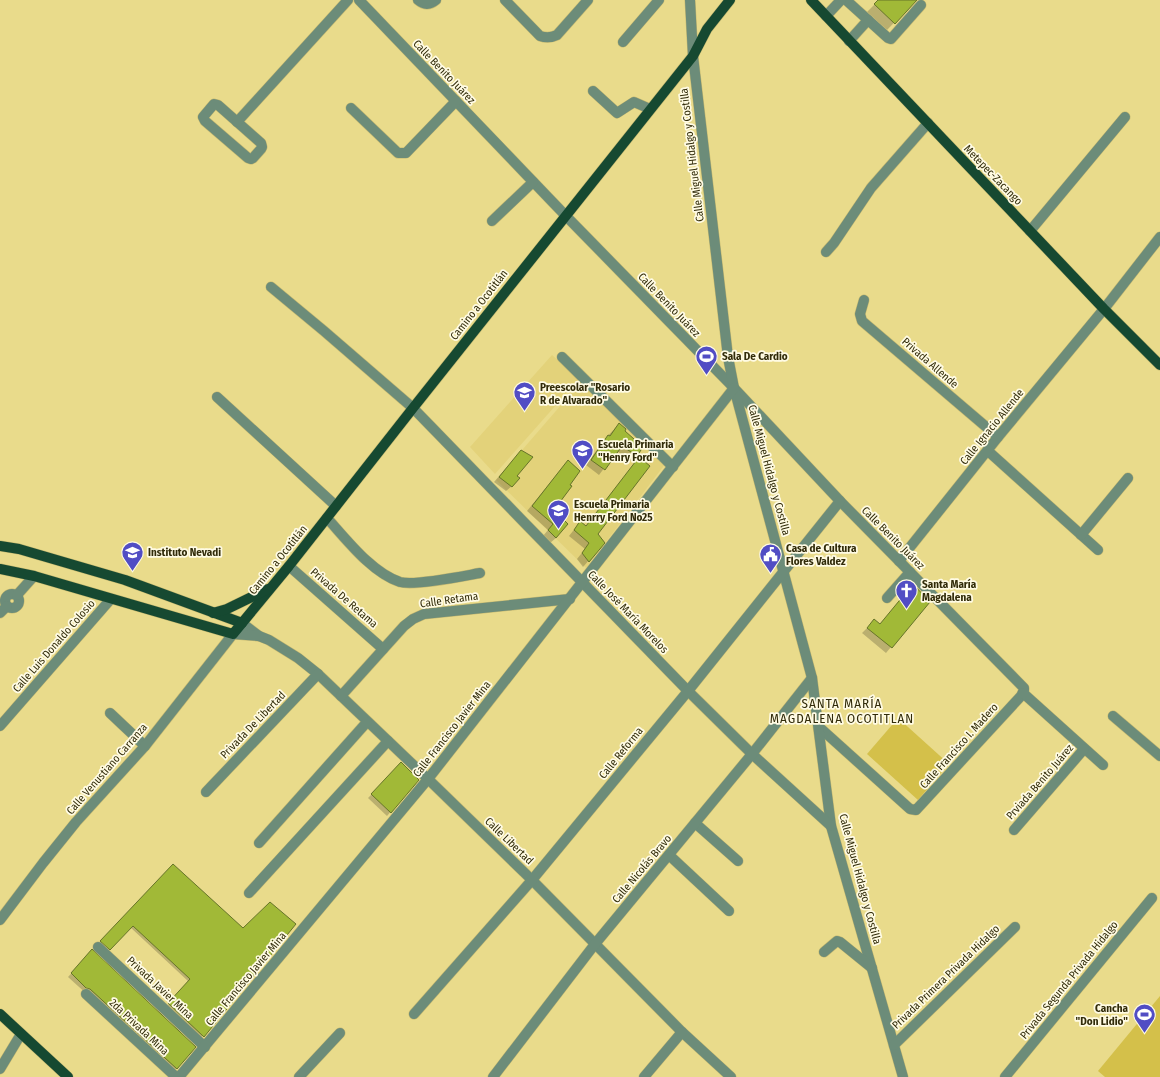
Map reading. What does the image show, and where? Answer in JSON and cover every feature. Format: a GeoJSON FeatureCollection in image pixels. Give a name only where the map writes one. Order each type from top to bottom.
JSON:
{"type":"FeatureCollection","features":[{"type":"Feature","properties":{"kind":"main road","name":"Camino a Ocotitlán"},"geometry":{"type":"LineString","coordinates":[[233,634],[289,566],[692,56],[707,29],[730,0]]}},
{"type":"Feature","properties":{"kind":"main road","name":"Metepec-Zacango"},"geometry":{"type":"LineString","coordinates":[[811,0],[1104,309],[1160,364]]}},
{"type":"Feature","properties":{"kind":"main road"},"geometry":{"type":"LineString","coordinates":[[0,546],[19,549],[125,580],[242,623]]}},
{"type":"Feature","properties":{"kind":"main road"},"geometry":{"type":"LineString","coordinates":[[0,569],[34,576],[110,600],[233,634]]}},
{"type":"Feature","properties":{"kind":"main road"},"geometry":{"type":"LineString","coordinates":[[212,613],[227,609],[273,586]]}},
{"type":"Feature","properties":{"kind":"main road"},"geometry":{"type":"LineString","coordinates":[[0,1014],[68,1077]]}},
{"type":"Feature","properties":{"kind":"street"},"geometry":{"type":"LineString","coordinates":[[237,122],[348,0]]}},
{"type":"Feature","properties":{"kind":"street","name":"Calle Benito Juárez"},"geometry":{"type":"LineString","coordinates":[[359,0],[533,182],[734,388],[840,501],[1021,684],[1024,688],[1022,694],[1103,765]]}},
{"type":"Feature","properties":{"kind":"street"},"geometry":{"type":"LineString","coordinates":[[418,0],[430,4],[436,0]]}},
{"type":"Feature","properties":{"kind":"street"},"geometry":{"type":"LineString","coordinates":[[505,0],[540,36],[545,38],[551,38],[557,35],[588,0]]}},
{"type":"Feature","properties":{"kind":"street"},"geometry":{"type":"LineString","coordinates":[[623,42],[659,0]]}},
{"type":"Feature","properties":{"kind":"street","name":"Calle Miguel Hidalgo y Costilla"},"geometry":{"type":"LineString","coordinates":[[690,0],[692,56],[728,357],[734,388],[812,678],[831,826],[903,1077]]}},
{"type":"Feature","properties":{"kind":"street"},"geometry":{"type":"LineString","coordinates":[[826,16],[840,0]]}},
{"type":"Feature","properties":{"kind":"street"},"geometry":{"type":"LineString","coordinates":[[846,0],[891,39],[921,5]]}},
{"type":"Feature","properties":{"kind":"street"},"geometry":{"type":"LineString","coordinates":[[849,40],[868,20]]}},
{"type":"Feature","properties":{"kind":"street"},"geometry":{"type":"LineString","coordinates":[[593,91],[617,113],[634,102],[650,109]]}},
{"type":"Feature","properties":{"kind":"street"},"geometry":{"type":"LineString","coordinates":[[351,108],[398,153],[406,153],[456,101]]}},
{"type":"Feature","properties":{"kind":"street"},"geometry":{"type":"LineString","coordinates":[[216,104],[237,122],[262,145],[262,149],[251,159],[205,121],[203,117],[212,106],[216,104]]}},
{"type":"Feature","properties":{"kind":"street"},"geometry":{"type":"LineString","coordinates":[[1030,231],[1125,117]]}},
{"type":"Feature","properties":{"kind":"street"},"geometry":{"type":"LineString","coordinates":[[826,252],[834,243],[871,188],[928,123]]}},
{"type":"Feature","properties":{"kind":"street"},"geometry":{"type":"LineString","coordinates":[[492,221],[533,182]]}},
{"type":"Feature","properties":{"kind":"street","name":"Calle Ignacio Allende"},"geometry":{"type":"LineString","coordinates":[[899,561],[998,437],[1104,309],[1160,237]]}},
{"type":"Feature","properties":{"kind":"street","name":"Calle José María Morelos"},"geometry":{"type":"LineString","coordinates":[[271,287],[341,345],[413,408],[688,691],[752,754],[831,826]]}},
{"type":"Feature","properties":{"kind":"street","name":"Privada Allende"},"geometry":{"type":"LineString","coordinates":[[864,300],[860,314],[862,321],[998,437]]}},
{"type":"Feature","properties":{"kind":"street"},"geometry":{"type":"LineString","coordinates":[[562,357],[673,467]]}},
{"type":"Feature","properties":{"kind":"street","name":"Calle Francisco Javier Mina"},"geometry":{"type":"LineString","coordinates":[[179,1077],[428,779],[734,388]]}},
{"type":"Feature","properties":{"kind":"street"},"geometry":{"type":"LineString","coordinates":[[217,397],[336,506]]}},
{"type":"Feature","properties":{"kind":"street"},"geometry":{"type":"LineString","coordinates":[[988,451],[1098,550]]}},
{"type":"Feature","properties":{"kind":"street"},"geometry":{"type":"LineString","coordinates":[[1081,535],[1128,478]]}},
{"type":"Feature","properties":{"kind":"street","name":"Calle Reforma"},"geometry":{"type":"LineString","coordinates":[[414,1014],[532,880],[688,691],[840,501]]}},
{"type":"Feature","properties":{"kind":"street"},"geometry":{"type":"LineString","coordinates":[[327,518],[357,551],[377,569],[388,577],[401,582],[423,581],[480,573]]}},
{"type":"Feature","properties":{"kind":"street","name":"Privada De Retama"},"geometry":{"type":"LineString","coordinates":[[289,566],[383,649]]}},
{"type":"Feature","properties":{"kind":"street"},"geometry":{"type":"LineString","coordinates":[[887,598],[910,572]]}},
{"type":"Feature","properties":{"kind":"street"},"geometry":{"type":"LineString","coordinates":[[3,610],[5,598],[8,594],[13,593],[17,595],[34,576]]}},
{"type":"Feature","properties":{"kind":"street","name":"Calle Retama"},"geometry":{"type":"LineString","coordinates":[[341,696],[408,623],[424,614],[570,599]]}},
{"type":"Feature","properties":{"kind":"street","name":"Calle Luis Donaldo Colosio"},"geometry":{"type":"LineString","coordinates":[[0,726],[110,600]]}},
{"type":"Feature","properties":{"kind":"street","name":"Calle Libertad"},"geometry":{"type":"LineString","coordinates":[[242,623],[259,636],[284,649],[318,674],[532,880],[682,1032],[731,1077]]}},
{"type":"Feature","properties":{"kind":"street","name":"Calle Libertad"},"geometry":{"type":"LineString","coordinates":[[233,634],[259,636]]}},
{"type":"Feature","properties":{"kind":"street","name":"Calle Venustiano Carranza"},"geometry":{"type":"LineString","coordinates":[[0,920],[76,822],[144,746],[233,634]]}},
{"type":"Feature","properties":{"kind":"street","name":"Privada De Libertad"},"geometry":{"type":"LineString","coordinates":[[206,792],[318,674]]}},
{"type":"Feature","properties":{"kind":"street","name":"Calle Nicolás Bravo"},"geometry":{"type":"LineString","coordinates":[[493,1077],[595,944],[752,754],[812,678]]}},
{"type":"Feature","properties":{"kind":"street","name":"Calle Francisco I. Madero"},"geometry":{"type":"LineString","coordinates":[[819,727],[912,810],[918,808],[1022,694]]}},
{"type":"Feature","properties":{"kind":"street"},"geometry":{"type":"LineString","coordinates":[[110,713],[144,746]]}},
{"type":"Feature","properties":{"kind":"street"},"geometry":{"type":"LineString","coordinates":[[1113,716],[1160,756]]}},
{"type":"Feature","properties":{"kind":"street"},"geometry":{"type":"LineString","coordinates":[[259,843],[367,722]]}},
{"type":"Feature","properties":{"kind":"street"},"geometry":{"type":"LineString","coordinates":[[249,893],[388,741]]}},
{"type":"Feature","properties":{"kind":"street","name":"Prviada Benito Juárez"},"geometry":{"type":"LineString","coordinates":[[1014,830],[1084,749]]}},
{"type":"Feature","properties":{"kind":"street"},"geometry":{"type":"LineString","coordinates":[[695,823],[738,861]]}},
{"type":"Feature","properties":{"kind":"street"},"geometry":{"type":"LineString","coordinates":[[668,855],[729,911]]}},
{"type":"Feature","properties":{"kind":"street","name":"Privada Segunda Privada Hidalgo"},"geometry":{"type":"LineString","coordinates":[[1005,1077],[1152,898]]}},
{"type":"Feature","properties":{"kind":"street","name":"Privada Primera Privada Hidalgo"},"geometry":{"type":"LineString","coordinates":[[894,1045],[1015,927]]}},
{"type":"Feature","properties":{"kind":"street"},"geometry":{"type":"LineString","coordinates":[[824,952],[837,941],[840,942],[872,968]]}},
{"type":"Feature","properties":{"kind":"street","name":"Privada Javier Mina"},"geometry":{"type":"LineString","coordinates":[[98,947],[205,1047]]}},
{"type":"Feature","properties":{"kind":"street","name":"2da Privada Mina"},"geometry":{"type":"LineString","coordinates":[[86,994],[176,1077]]}},
{"type":"Feature","properties":{"kind":"street"},"geometry":{"type":"LineString","coordinates":[[644,1077],[682,1032]]}},
{"type":"Feature","properties":{"kind":"street"},"geometry":{"type":"LineString","coordinates":[[299,1077],[340,1033]]}},
{"type":"Feature","properties":{"kind":"street"},"geometry":{"type":"LineString","coordinates":[[0,1069],[21,1034]]}},
{"type":"Feature","properties":{"kind":"shaded area","name":"Preescolar \"Rosario R de Alvarado\""},"geometry":{"type":"Polygon","coordinates":[[[552,355],[579,379],[495,474],[470,447],[552,355]]]}},
{"type":"Feature","properties":{"kind":"shaded area","name":"Escuela Primaria \"Henry Ford\""},"geometry":{"type":"Polygon","coordinates":[[[581,382],[666,463],[586,568],[496,480],[581,382]]]}},
{"type":"Feature","properties":{"kind":"shaded area"},"geometry":{"type":"Polygon","coordinates":[[[898,718],[949,764],[918,800],[867,754],[898,718]]]}},
{"type":"Feature","properties":{"kind":"shaded area","name":"Cancha \"Don Lidio\""},"geometry":{"type":"Polygon","coordinates":[[[1160,996],[1160,1077],[1105,1077],[1098,1071],[1160,996]]]}},
{"type":"Feature","properties":{"kind":"building"},"geometry":{"type":"Polygon","coordinates":[[[878,0],[917,0],[895,24],[874,4],[878,0]]]}},
{"type":"Feature","properties":{"kind":"building"},"geometry":{"type":"Polygon","coordinates":[[[619,423],[626,429],[625,431],[643,447],[637,456],[622,446],[605,470],[591,460],[608,435],[610,436],[619,423]]]}},
{"type":"Feature","properties":{"kind":"building"},"geometry":{"type":"Polygon","coordinates":[[[521,450],[533,457],[517,476],[520,478],[512,487],[499,477],[521,450]]]}},
{"type":"Feature","properties":{"kind":"building"},"geometry":{"type":"Polygon","coordinates":[[[639,457],[650,466],[598,534],[605,543],[589,562],[582,553],[589,543],[574,530],[580,521],[586,526],[639,457]]]}},
{"type":"Feature","properties":{"kind":"building"},"geometry":{"type":"Polygon","coordinates":[[[568,460],[580,471],[570,485],[572,486],[554,510],[568,524],[556,538],[548,530],[553,524],[532,506],[568,460]]]}},
{"type":"Feature","properties":{"kind":"building","name":"Santa María Magdalena"},"geometry":{"type":"Polygon","coordinates":[[[913,584],[930,602],[892,648],[867,628],[874,619],[880,624],[913,584]]]}},
{"type":"Feature","properties":{"kind":"building"},"geometry":{"type":"Polygon","coordinates":[[[401,762],[419,780],[391,813],[371,794],[401,762]]]}},
{"type":"Feature","properties":{"kind":"building"},"geometry":{"type":"Polygon","coordinates":[[[173,864],[243,928],[270,902],[296,924],[204,1037],[168,1003],[190,979],[133,926],[110,950],[100,941],[173,864]]]}},
{"type":"Feature","properties":{"kind":"building"},"geometry":{"type":"Polygon","coordinates":[[[92,949],[196,1047],[177,1069],[71,973],[92,949]]]}},
{"type":"Feature","properties":{"kind":"place","name":"Sala De Cardio"},"geometry":{"type":"Point","coordinates":[706,376]}},
{"type":"Feature","properties":{"kind":"place","name":"Preescolar \"Rosario R de Alvarado\""},"geometry":{"type":"Point","coordinates":[525,412]}},
{"type":"Feature","properties":{"kind":"place","name":"Escuela Primaria \"Henry Ford\""},"geometry":{"type":"Point","coordinates":[583,470]}},
{"type":"Feature","properties":{"kind":"place","name":"Escuela Primaria Henrry Ford No25"},"geometry":{"type":"Point","coordinates":[558,530]}},
{"type":"Feature","properties":{"kind":"place","name":"Instituto Nevadi"},"geometry":{"type":"Point","coordinates":[133,572]}},
{"type":"Feature","properties":{"kind":"place","name":"Casa de Cultura Flores Valdez"},"geometry":{"type":"Point","coordinates":[771,574]}},
{"type":"Feature","properties":{"kind":"place","name":"Santa María Magdalena"},"geometry":{"type":"Point","coordinates":[907,610]}},
{"type":"Feature","properties":{"kind":"place","name":"Cancha \"Don Lidio\""},"geometry":{"type":"Point","coordinates":[1144,1034]}},
{"type":"Feature","properties":{"kind":"district","name":"SANTA MARÍA MAGDALENA OCOTITLAN"},"geometry":{"type":"Point","coordinates":[842,710]}}]}
